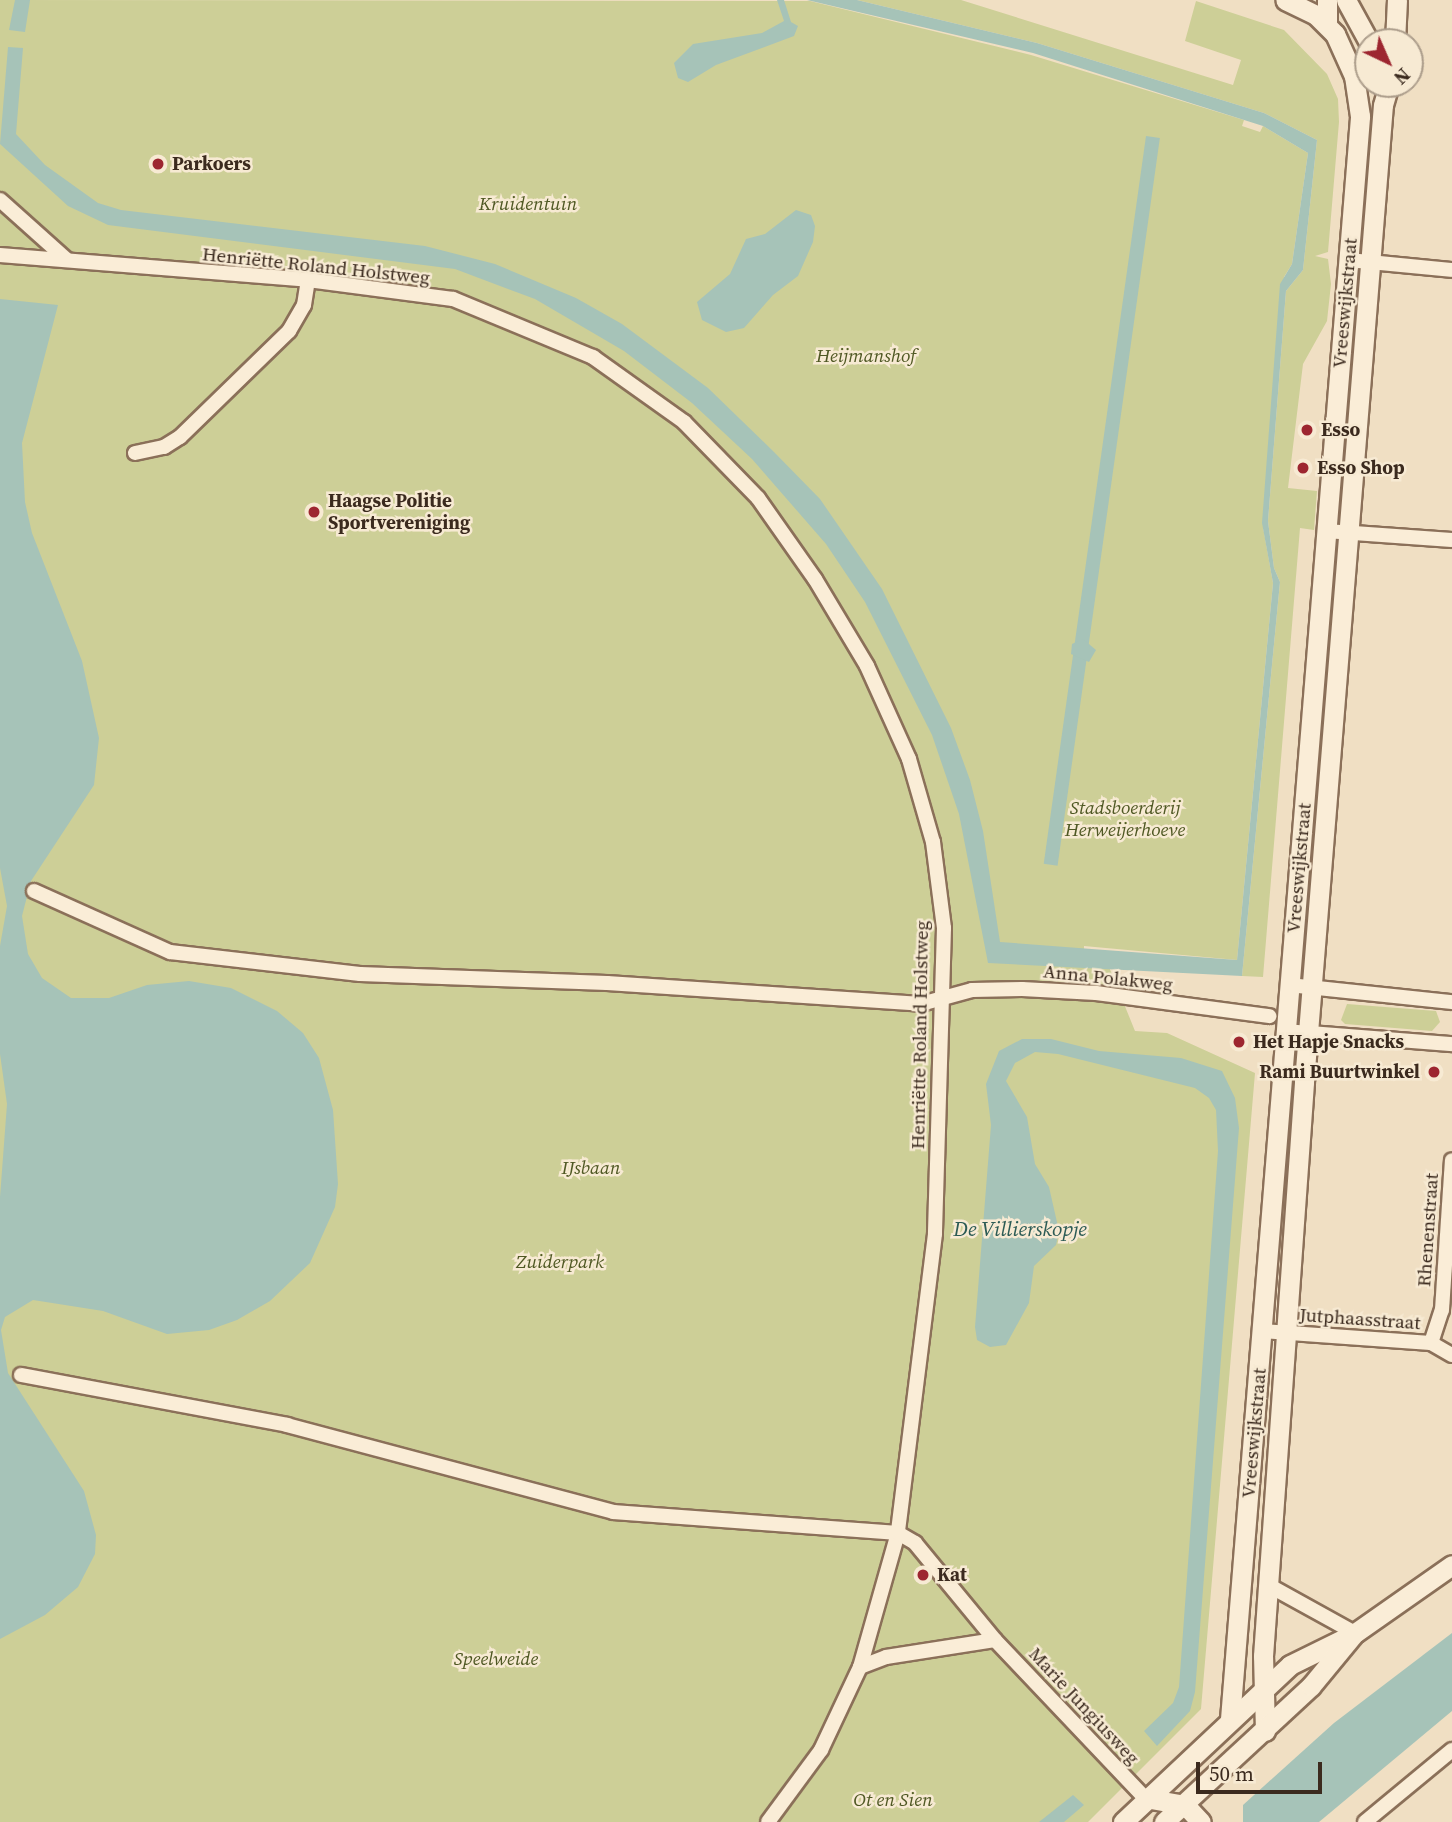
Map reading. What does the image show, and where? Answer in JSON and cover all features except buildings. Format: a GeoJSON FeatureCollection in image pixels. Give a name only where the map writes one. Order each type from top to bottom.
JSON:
{"type":"FeatureCollection","features":[{"type":"Feature","properties":{"kind":"main road","name":"Vreeswijkstraat"},"geometry":{"type":"LineString","coordinates":[[1230,1718],[1360,116],[1347,57],[1327,24],[1285,0]]}},
{"type":"Feature","properties":{"kind":"main road"},"geometry":{"type":"LineString","coordinates":[[1327,0],[1327,24]]}},
{"type":"Feature","properties":{"kind":"main road"},"geometry":{"type":"LineString","coordinates":[[1346,0],[1361,28]]}},
{"type":"Feature","properties":{"kind":"main road"},"geometry":{"type":"LineString","coordinates":[[1395,28],[1396,0]]}},
{"type":"Feature","properties":{"kind":"main road","name":"Vreeswijkstraat"},"geometry":{"type":"LineString","coordinates":[[1382,98],[1383,106]]}},
{"type":"Feature","properties":{"kind":"main road","name":"Vreeswijkstraat"},"geometry":{"type":"LineString","coordinates":[[1265,1731],[1261,1690],[1286,1332],[1348,533],[1385,98]]}},
{"type":"Feature","properties":{"kind":"main road"},"geometry":{"type":"LineString","coordinates":[[1123,1822],[1230,1718],[1302,1657],[1354,1633],[1452,1565]]}},
{"type":"Feature","properties":{"kind":"main road"},"geometry":{"type":"LineString","coordinates":[[1164,1822],[1311,1686],[1354,1633]]}},
{"type":"Feature","properties":{"kind":"main road"},"geometry":{"type":"LineString","coordinates":[[1146,1798],[1185,1805],[1201,1822]]}},
{"type":"Feature","properties":{"kind":"main road"},"geometry":{"type":"LineString","coordinates":[[1146,1798],[1146,1822]]}},
{"type":"Feature","properties":{"kind":"street"},"geometry":{"type":"LineString","coordinates":[[0,200],[66,259]]}},
{"type":"Feature","properties":{"kind":"street","name":"Henriëtte Roland Holstweg"},"geometry":{"type":"LineString","coordinates":[[0,255],[66,259],[135,269],[308,280],[453,299],[593,357],[684,422],[758,498],[815,579],[867,666],[909,759],[933,842],[944,928],[934,1234],[898,1533],[860,1667],[821,1750],[768,1822]]}},
{"type":"Feature","properties":{"kind":"street"},"geometry":{"type":"LineString","coordinates":[[1348,260],[1452,270]]}},
{"type":"Feature","properties":{"kind":"street"},"geometry":{"type":"LineString","coordinates":[[135,453],[164,447],[180,437],[289,331],[304,305],[308,280]]}},
{"type":"Feature","properties":{"kind":"street"},"geometry":{"type":"LineString","coordinates":[[1326,531],[1452,540]]}},
{"type":"Feature","properties":{"kind":"street","name":"Anna Polakweg"},"geometry":{"type":"LineString","coordinates":[[34,891],[170,952],[360,974],[607,983],[921,1004],[943,1001],[972,990],[1055,990],[1269,1016]]}},
{"type":"Feature","properties":{"kind":"street"},"geometry":{"type":"LineString","coordinates":[[1289,985],[1452,1002]]}},
{"type":"Feature","properties":{"kind":"street"},"geometry":{"type":"LineString","coordinates":[[1285,1031],[1452,1044]]}},
{"type":"Feature","properties":{"kind":"street","name":"Rhenenstraat"},"geometry":{"type":"LineString","coordinates":[[1431,1343],[1447,1311],[1452,1160]]}},
{"type":"Feature","properties":{"kind":"street","name":"Jutphaasstraat"},"geometry":{"type":"LineString","coordinates":[[1262,1331],[1431,1343],[1452,1355]]}},
{"type":"Feature","properties":{"kind":"street"},"geometry":{"type":"LineString","coordinates":[[21,1375],[286,1425],[613,1512],[898,1533]]}},
{"type":"Feature","properties":{"kind":"street","name":"Marie Jungiusweg"},"geometry":{"type":"LineString","coordinates":[[898,1533],[915,1543],[995,1640],[1146,1798]]}},
{"type":"Feature","properties":{"kind":"street"},"geometry":{"type":"LineString","coordinates":[[1268,1585],[1354,1633]]}},
{"type":"Feature","properties":{"kind":"street"},"geometry":{"type":"LineString","coordinates":[[860,1667],[886,1657],[995,1640]]}},
{"type":"Feature","properties":{"kind":"street"},"geometry":{"type":"LineString","coordinates":[[1365,1822],[1452,1750]]}},
{"type":"Feature","properties":{"kind":"green space","name":"Zuiderpark"},"geometry":{"type":"Polygon","coordinates":[[[0,0],[810,1],[1031,55],[1244,120],[1242,126],[1260,132],[1263,126],[1308,153],[1292,264],[1284,277],[1263,527],[1273,583],[1237,960],[1084,946],[1084,951],[1032,947],[1107,962],[1135,1031],[1167,1033],[1255,1073],[1201,1709],[1088,1822],[0,1822],[0,0]]]}},
{"type":"Feature","properties":{"kind":"green space"},"geometry":{"type":"Polygon","coordinates":[[[857,0],[961,0],[1233,85],[1241,60],[1185,41],[1196,1],[1284,30],[1327,74],[1338,99],[1339,122],[1328,252],[1315,256],[1328,259],[1331,284],[1327,321],[1303,364],[1288,488],[1317,491],[1314,530],[1300,528],[1263,977],[1242,976],[1280,582],[1274,568],[1268,521],[1286,291],[1303,270],[1317,140],[1264,113],[1037,43],[857,0]]]}},
{"type":"Feature","properties":{"kind":"green space"},"geometry":{"type":"Polygon","coordinates":[[[1347,1004],[1436,1011],[1440,1022],[1432,1031],[1345,1024],[1341,1020],[1347,1004]]]}},
{"type":"Feature","properties":{"kind":"water"},"geometry":{"type":"Polygon","coordinates":[[[15,0],[30,0],[25,32],[9,30],[15,0]]]}},
{"type":"Feature","properties":{"kind":"water"},"geometry":{"type":"Polygon","coordinates":[[[777,0],[784,0],[791,22],[798,26],[794,36],[716,65],[688,82],[678,78],[674,63],[693,44],[762,33],[784,21],[777,0]]]}},
{"type":"Feature","properties":{"kind":"water"},"geometry":{"type":"Polygon","coordinates":[[[807,0],[857,0],[1037,43],[1264,113],[1317,140],[1303,270],[1286,291],[1268,521],[1274,568],[1280,582],[1242,976],[988,963],[959,814],[932,735],[865,602],[826,544],[752,459],[692,403],[624,351],[535,299],[455,269],[108,225],[68,206],[0,144],[8,47],[23,48],[16,134],[45,165],[98,203],[121,210],[425,246],[495,264],[576,298],[622,324],[708,388],[774,452],[820,499],[882,589],[951,728],[970,780],[983,831],[1000,942],[1237,960],[1273,583],[1262,523],[1280,284],[1292,264],[1308,153],[1263,126],[1033,53],[807,0]]]}},
{"type":"Feature","properties":{"kind":"water"},"geometry":{"type":"Polygon","coordinates":[[[1146,136],[1160,138],[1058,866],[1044,864],[1146,136]]]}},
{"type":"Feature","properties":{"kind":"water"},"geometry":{"type":"Polygon","coordinates":[[[796,210],[811,215],[815,226],[813,242],[798,276],[773,295],[744,328],[726,332],[702,320],[697,302],[730,274],[746,239],[765,234],[796,210]]]}},
{"type":"Feature","properties":{"kind":"water"},"geometry":{"type":"Polygon","coordinates":[[[0,299],[58,305],[22,443],[25,502],[32,533],[82,661],[99,738],[94,785],[31,881],[22,916],[28,954],[42,978],[71,998],[109,998],[147,985],[189,981],[231,988],[277,1011],[303,1033],[319,1058],[333,1110],[338,1184],[335,1207],[310,1263],[270,1301],[237,1320],[209,1330],[167,1334],[103,1311],[33,1300],[5,1317],[1,1330],[8,1373],[84,1491],[96,1535],[95,1554],[78,1587],[45,1615],[0,1639],[0,1197],[7,1104],[0,1054],[0,946],[7,906],[0,868],[0,299]]]}},
{"type":"Feature","properties":{"kind":"water"},"geometry":{"type":"Polygon","coordinates":[[[1083,639],[1096,650],[1089,662],[1071,654],[1072,644],[1083,639]]]}},
{"type":"Feature","properties":{"kind":"water","name":"De Villierskopje"},"geometry":{"type":"Polygon","coordinates":[[[1022,1039],[1051,1039],[1099,1051],[1181,1058],[1222,1071],[1235,1098],[1239,1128],[1195,1692],[1190,1711],[1157,1746],[1144,1731],[1173,1703],[1179,1687],[1218,1151],[1216,1110],[1209,1098],[1195,1088],[1058,1054],[1035,1052],[1015,1063],[1006,1081],[1027,1117],[1035,1164],[1049,1187],[1059,1231],[1056,1245],[1034,1266],[1029,1303],[1006,1345],[990,1347],[977,1340],[975,1327],[991,1125],[986,1084],[999,1051],[1022,1039]]]}},
{"type":"Feature","properties":{"kind":"water"},"geometry":{"type":"Polygon","coordinates":[[[1452,1633],[1452,1711],[1319,1822],[1243,1822],[1243,1805],[1334,1723],[1452,1633]]]}},
{"type":"Feature","properties":{"kind":"water"},"geometry":{"type":"Polygon","coordinates":[[[1073,1795],[1084,1805],[1064,1822],[1039,1822],[1073,1795]]]}},
{"type":"Feature","properties":{"kind":"place","name":"Parkoers"},"geometry":{"type":"Point","coordinates":[158,164]}},
{"type":"Feature","properties":{"kind":"place","name":"Esso"},"geometry":{"type":"Point","coordinates":[1307,430]}},
{"type":"Feature","properties":{"kind":"place","name":"Esso Shop"},"geometry":{"type":"Point","coordinates":[1303,468]}},
{"type":"Feature","properties":{"kind":"place","name":"Haagse Politie Sportvereniging"},"geometry":{"type":"Point","coordinates":[314,512]}},
{"type":"Feature","properties":{"kind":"place","name":"Het Hapje Snacks"},"geometry":{"type":"Point","coordinates":[1239,1042]}},
{"type":"Feature","properties":{"kind":"place","name":"Rami Buurtwinkel"},"geometry":{"type":"Point","coordinates":[1434,1072]}},
{"type":"Feature","properties":{"kind":"place","name":"Kat"},"geometry":{"type":"Point","coordinates":[923,1575]}},
{"type":"Feature","properties":{"kind":"park label","name":"Kruidentuin"},"geometry":{"type":"Point","coordinates":[528,204]}},
{"type":"Feature","properties":{"kind":"park label","name":"Heijmanshof"},"geometry":{"type":"Point","coordinates":[866,356]}},
{"type":"Feature","properties":{"kind":"park label","name":"Stadsboerderij Herweijerhoeve"},"geometry":{"type":"Point","coordinates":[1125,819]}},
{"type":"Feature","properties":{"kind":"park label","name":"IJsbaan"},"geometry":{"type":"Point","coordinates":[591,1168]}},
{"type":"Feature","properties":{"kind":"park label","name":"Speelweide"},"geometry":{"type":"Point","coordinates":[496,1659]}},
{"type":"Feature","properties":{"kind":"park label","name":"Ot en Sien"},"geometry":{"type":"Point","coordinates":[893,1800]}}]}
